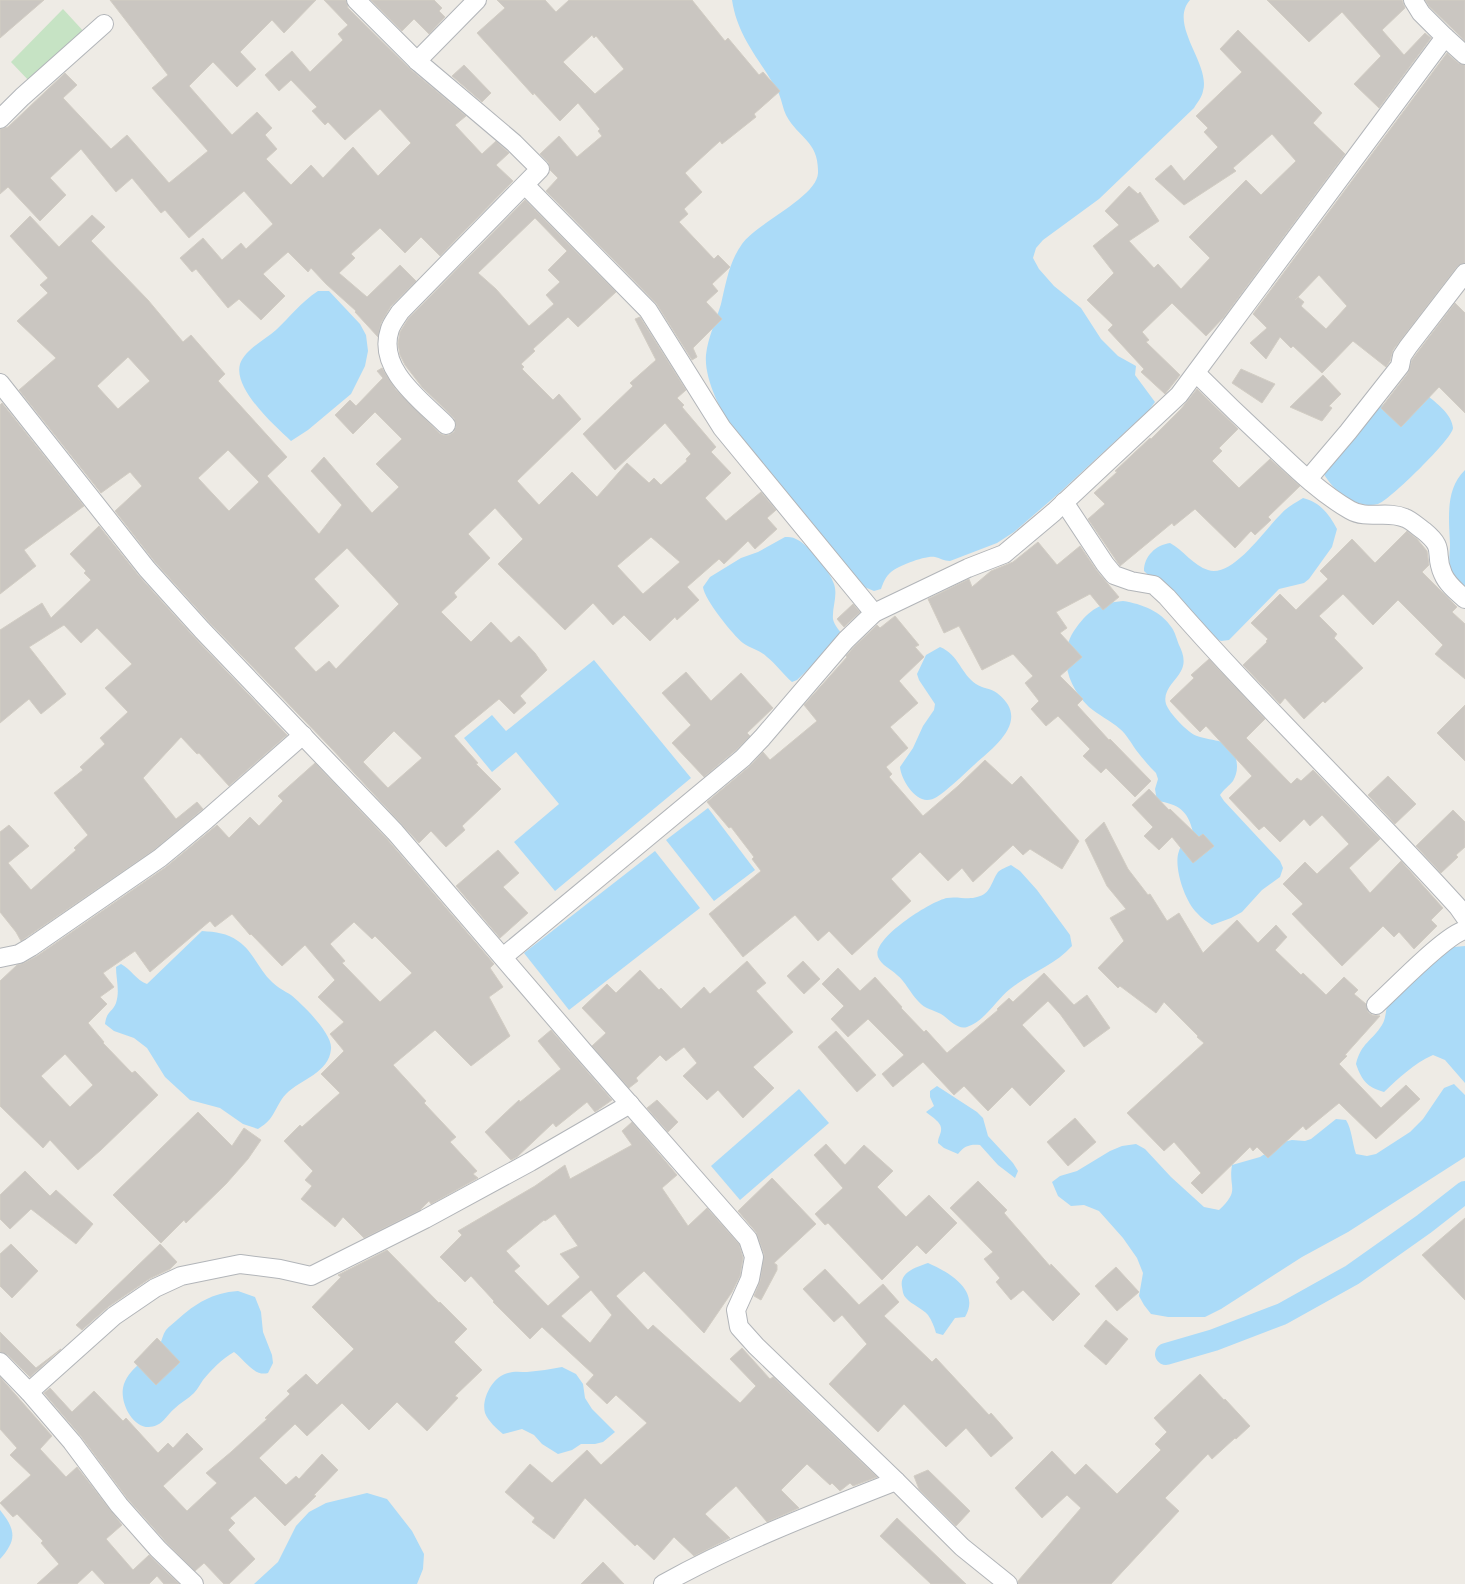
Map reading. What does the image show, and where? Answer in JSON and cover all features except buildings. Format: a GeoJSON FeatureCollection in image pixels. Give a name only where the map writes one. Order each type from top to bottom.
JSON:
{"type":"FeatureCollection","features":[{"type":"Feature","properties":{"kind":"street"},"geometry":{"type":"LineString","coordinates":[[356,0],[417,61],[514,143],[540,170],[400,312],[390,328],[387,345],[390,361],[401,380],[446,425]]}},
{"type":"Feature","properties":{"kind":"street"},"geometry":{"type":"LineString","coordinates":[[417,61],[477,0]]}},
{"type":"Feature","properties":{"kind":"street"},"geometry":{"type":"LineString","coordinates":[[1413,0],[1421,14],[1465,55]]}},
{"type":"Feature","properties":{"kind":"street"},"geometry":{"type":"LineString","coordinates":[[0,119],[104,24]]}},
{"type":"Feature","properties":{"kind":"street"},"geometry":{"type":"LineString","coordinates":[[503,957],[743,758],[846,640],[874,613],[968,568],[1004,554],[1064,502],[1179,395],[1445,37]]}},
{"type":"Feature","properties":{"kind":"street"},"geometry":{"type":"LineString","coordinates":[[525,185],[648,310],[722,428],[874,613]]}},
{"type":"Feature","properties":{"kind":"street"},"geometry":{"type":"LineString","coordinates":[[1308,479],[1400,366],[1402,356],[1408,347],[1465,273]]}},
{"type":"Feature","properties":{"kind":"street"},"geometry":{"type":"LineString","coordinates":[[1196,373],[1308,479],[1340,504],[1355,513],[1387,514],[1406,518],[1423,531],[1437,543],[1444,576],[1451,586],[1465,599]]}},
{"type":"Feature","properties":{"kind":"street"},"geometry":{"type":"LineString","coordinates":[[0,383],[147,569],[202,630],[395,832],[748,1239],[754,1256],[750,1279],[736,1310],[739,1327],[816,1406],[896,1481],[962,1547],[1008,1584]]}},
{"type":"Feature","properties":{"kind":"street"},"geometry":{"type":"LineString","coordinates":[[1064,502],[1114,575],[1131,581],[1154,585],[1167,597],[1248,686],[1398,841],[1465,917]]}},
{"type":"Feature","properties":{"kind":"street"},"geometry":{"type":"LineString","coordinates":[[0,958],[19,954],[31,948],[160,858],[303,734]]}},
{"type":"Feature","properties":{"kind":"street"},"geometry":{"type":"LineString","coordinates":[[1376,1005],[1452,936],[1465,930]]}},
{"type":"Feature","properties":{"kind":"street"},"geometry":{"type":"LineString","coordinates":[[29,1392],[114,1316],[155,1288],[180,1276],[240,1264],[280,1269],[311,1276],[425,1219],[530,1162],[630,1104]]}},
{"type":"Feature","properties":{"kind":"street"},"geometry":{"type":"LineString","coordinates":[[0,1362],[72,1442],[119,1505],[158,1549],[194,1584]]}},
{"type":"Feature","properties":{"kind":"street"},"geometry":{"type":"LineString","coordinates":[[663,1584],[701,1564],[808,1516],[896,1481]]}},
{"type":"Feature","properties":{"kind":"green space"},"geometry":{"type":"Polygon","coordinates":[[[63,9],[86,34],[31,83],[11,62],[63,9]]]}},
{"type":"Feature","properties":{"kind":"water"},"geometry":{"type":"Polygon","coordinates":[[[732,0],[1190,0],[1185,10],[1184,21],[1204,80],[1202,95],[1199,100],[1194,108],[1099,199],[1043,240],[1036,248],[1033,258],[1039,269],[1054,286],[1081,308],[1101,339],[1118,356],[1136,366],[1135,375],[1155,402],[1149,410],[1058,494],[1014,532],[997,543],[950,561],[931,557],[906,564],[891,572],[881,589],[874,591],[862,586],[735,432],[714,395],[708,374],[706,355],[708,342],[734,258],[742,244],[750,236],[808,191],[815,182],[818,173],[812,147],[786,115],[779,94],[739,26],[732,0]]]}},
{"type":"Feature","properties":{"kind":"water"},"geometry":{"type":"Polygon","coordinates":[[[318,291],[329,291],[360,324],[366,335],[368,351],[365,366],[351,394],[308,430],[291,441],[266,417],[249,395],[240,374],[240,364],[251,349],[276,330],[318,291]]]}},
{"type":"Feature","properties":{"kind":"water"},"geometry":{"type":"Polygon","coordinates":[[[1427,395],[1439,405],[1452,423],[1453,428],[1443,444],[1420,469],[1378,504],[1362,504],[1339,492],[1324,474],[1370,415],[1384,404],[1427,395]]]}},
{"type":"Feature","properties":{"kind":"water"},"geometry":{"type":"Polygon","coordinates":[[[1465,470],[1465,590],[1450,568],[1449,515],[1454,486],[1465,470]]]}},
{"type":"Feature","properties":{"kind":"water"},"geometry":{"type":"Polygon","coordinates":[[[1303,498],[1319,506],[1337,529],[1332,547],[1309,579],[1304,583],[1279,589],[1229,640],[1221,641],[1213,637],[1144,571],[1146,561],[1152,552],[1160,546],[1170,543],[1203,568],[1218,571],[1228,567],[1248,551],[1283,512],[1303,498]]]}},
{"type":"Feature","properties":{"kind":"water"},"geometry":{"type":"Polygon","coordinates":[[[785,537],[795,538],[806,546],[828,572],[835,588],[833,619],[843,636],[797,680],[792,682],[764,655],[738,639],[713,608],[703,587],[710,577],[741,558],[758,552],[785,537]]]}},
{"type":"Feature","properties":{"kind":"water"},"geometry":{"type":"Polygon","coordinates":[[[1123,601],[1144,606],[1157,613],[1168,622],[1173,630],[1184,661],[1183,668],[1166,694],[1166,704],[1184,727],[1193,734],[1227,744],[1231,747],[1236,759],[1236,773],[1233,781],[1220,795],[1280,861],[1283,868],[1280,877],[1262,890],[1242,912],[1212,925],[1200,917],[1193,908],[1181,884],[1178,865],[1179,851],[1193,832],[1188,819],[1177,807],[1157,801],[1155,789],[1158,779],[1156,773],[1122,731],[1081,699],[1070,679],[1067,669],[1067,648],[1070,638],[1081,621],[1102,605],[1123,601]]]}},
{"type":"Feature","properties":{"kind":"water"},"geometry":{"type":"Polygon","coordinates":[[[940,647],[952,655],[971,680],[979,686],[995,691],[1007,703],[1011,713],[1010,723],[1006,732],[991,750],[943,793],[927,800],[917,797],[913,793],[903,777],[900,767],[934,710],[935,704],[917,674],[926,655],[940,647]]]}},
{"type":"Feature","properties":{"kind":"water"},"geometry":{"type":"Polygon","coordinates":[[[594,660],[691,778],[555,891],[514,842],[559,804],[516,752],[492,772],[464,738],[492,715],[506,731],[594,660]]]}},
{"type":"Feature","properties":{"kind":"water"},"geometry":{"type":"Polygon","coordinates":[[[708,808],[755,870],[714,901],[666,840],[708,808]]]}},
{"type":"Feature","properties":{"kind":"water"},"geometry":{"type":"Polygon","coordinates":[[[655,851],[700,908],[569,1010],[524,953],[655,851]]]}},
{"type":"Feature","properties":{"kind":"water"},"geometry":{"type":"Polygon","coordinates":[[[1011,865],[1020,871],[1037,890],[1070,935],[1072,946],[1050,964],[1010,989],[979,1020],[963,1028],[921,1004],[900,978],[881,962],[878,957],[878,949],[893,931],[916,913],[947,898],[974,898],[982,895],[988,890],[998,872],[1011,865]]]}},
{"type":"Feature","properties":{"kind":"water"},"geometry":{"type":"Polygon","coordinates":[[[202,931],[217,932],[234,938],[243,945],[272,982],[291,995],[316,1020],[330,1043],[329,1057],[320,1070],[286,1094],[270,1119],[258,1129],[243,1124],[220,1108],[190,1100],[165,1077],[147,1048],[134,1038],[114,1031],[105,1024],[107,1016],[116,1003],[117,998],[116,967],[121,964],[147,984],[202,931]]]}},
{"type":"Feature","properties":{"kind":"water"},"geometry":{"type":"Polygon","coordinates":[[[1465,946],[1465,1083],[1445,1060],[1433,1055],[1413,1067],[1384,1092],[1373,1088],[1363,1079],[1356,1064],[1361,1051],[1383,1023],[1388,1001],[1441,955],[1454,947],[1465,946]]]}},
{"type":"Feature","properties":{"kind":"water"},"geometry":{"type":"Polygon","coordinates":[[[1454,1084],[1465,1095],[1465,1157],[1348,1232],[1302,1257],[1221,1309],[1205,1317],[1168,1317],[1151,1314],[1139,1296],[1143,1273],[1137,1258],[1123,1238],[1099,1211],[1084,1205],[1071,1206],[1058,1196],[1052,1182],[1060,1176],[1077,1171],[1110,1151],[1122,1146],[1136,1144],[1145,1149],[1171,1177],[1204,1207],[1219,1210],[1232,1193],[1232,1165],[1260,1157],[1283,1142],[1311,1139],[1336,1119],[1346,1120],[1350,1128],[1356,1154],[1367,1156],[1376,1154],[1410,1132],[1423,1119],[1444,1088],[1454,1084]]]}},
{"type":"Feature","properties":{"kind":"water"},"geometry":{"type":"Polygon","coordinates":[[[937,1086],[983,1118],[988,1136],[1018,1171],[1015,1178],[998,1165],[980,1145],[968,1146],[958,1154],[938,1143],[941,1131],[940,1125],[926,1112],[934,1106],[930,1097],[930,1091],[937,1086]]]}},
{"type":"Feature","properties":{"kind":"water"},"geometry":{"type":"Polygon","coordinates":[[[799,1089],[829,1123],[740,1200],[711,1166],[799,1089]]]}},
{"type":"Feature","properties":{"kind":"water"},"geometry":{"type":"Polygon","coordinates":[[[928,1263],[953,1277],[966,1291],[969,1299],[969,1308],[965,1317],[955,1318],[943,1335],[936,1333],[928,1315],[908,1300],[903,1292],[903,1277],[914,1268],[928,1263]]]}},
{"type":"Feature","properties":{"kind":"water"},"geometry":{"type":"Polygon","coordinates":[[[238,1291],[255,1297],[261,1312],[263,1332],[272,1355],[273,1363],[268,1373],[258,1373],[234,1352],[217,1365],[203,1380],[197,1390],[159,1424],[149,1427],[142,1426],[136,1422],[131,1417],[124,1402],[123,1388],[129,1375],[160,1344],[167,1329],[191,1309],[212,1297],[238,1291]]]}},
{"type":"Feature","properties":{"kind":"water"},"geometry":{"type":"Polygon","coordinates":[[[562,1367],[576,1374],[583,1384],[585,1398],[592,1409],[615,1432],[603,1442],[581,1444],[572,1450],[558,1454],[542,1444],[534,1435],[522,1429],[503,1434],[488,1419],[484,1407],[489,1389],[503,1375],[513,1372],[531,1372],[562,1367]]]}},
{"type":"Feature","properties":{"kind":"water"},"geometry":{"type":"Polygon","coordinates":[[[367,1493],[387,1499],[412,1531],[424,1554],[423,1569],[417,1584],[254,1584],[278,1562],[296,1526],[309,1512],[326,1503],[367,1493]]]}},
{"type":"Feature","properties":{"kind":"water"},"geometry":{"type":"Polygon","coordinates":[[[0,1510],[12,1529],[12,1540],[0,1559],[0,1510]]]}},
{"type":"Feature","properties":{"kind":"waterway"},"geometry":{"type":"LineString","coordinates":[[1166,1354],[1214,1340],[1282,1314],[1352,1275],[1424,1224],[1465,1192]]}}]}
